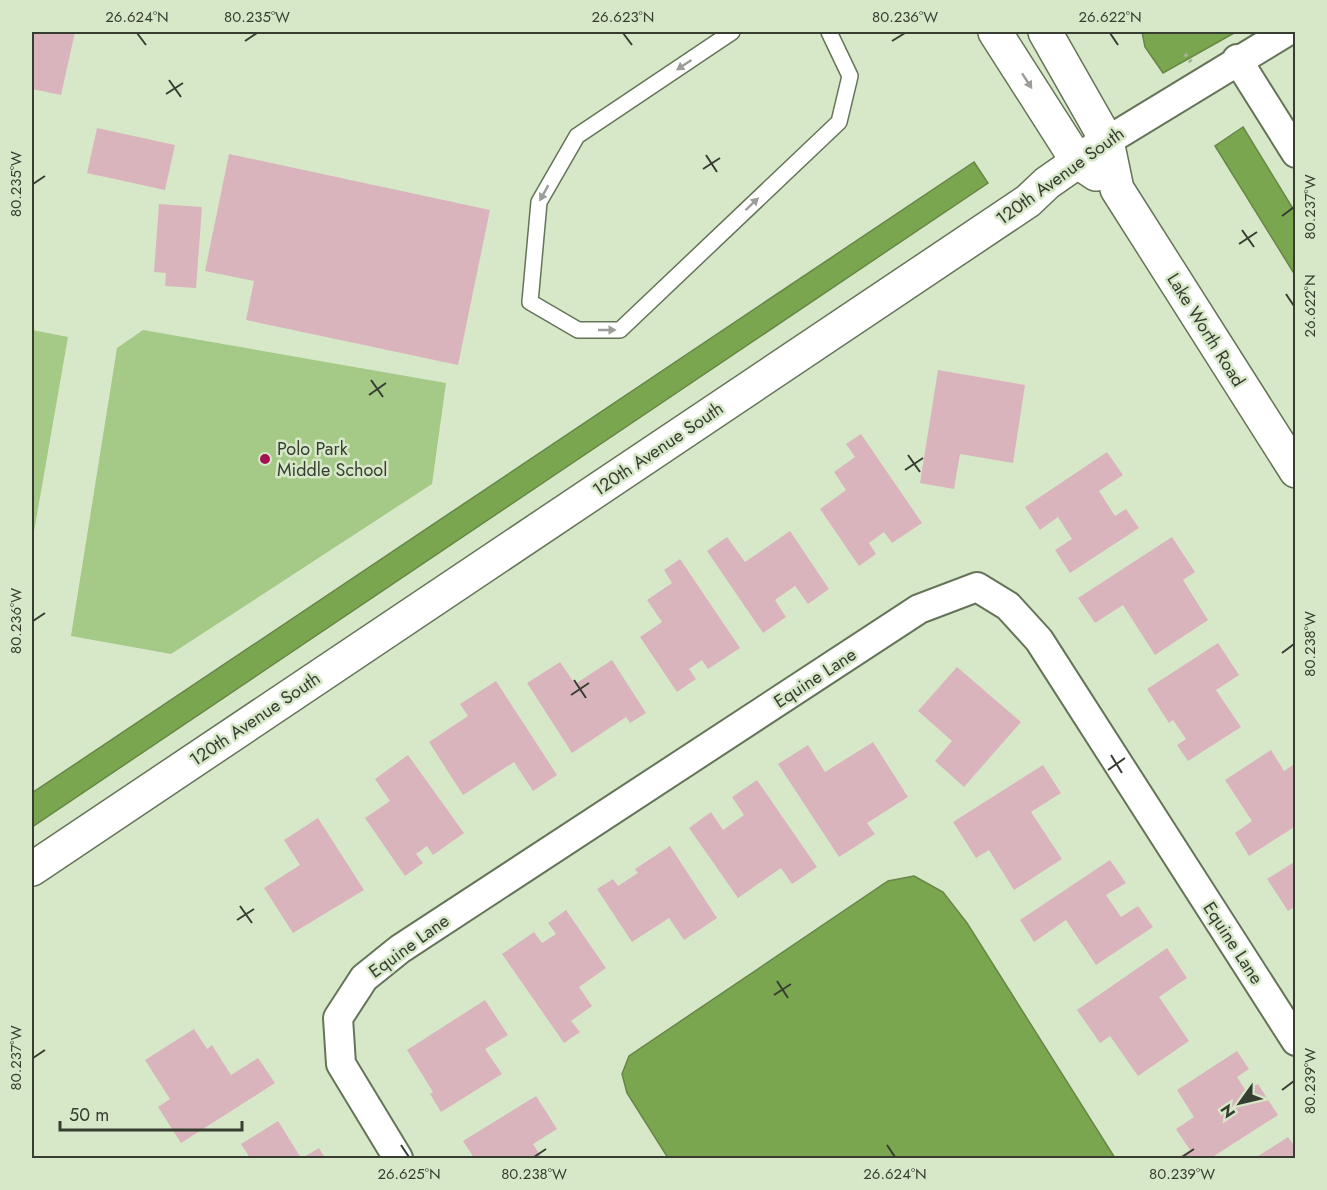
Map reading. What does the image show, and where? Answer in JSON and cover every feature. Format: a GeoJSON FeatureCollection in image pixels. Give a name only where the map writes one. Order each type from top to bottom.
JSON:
{"type":"FeatureCollection","features":[{"type":"Feature","properties":{"kind":"street","name":"Lake Worth Road"},"geometry":{"type":"LineString","coordinates":[[995,32],[1078,162],[1117,189]]}},
{"type":"Feature","properties":{"kind":"street","name":"Lake Worth Road"},"geometry":{"type":"LineString","coordinates":[[1045,32],[1107,141],[1117,189],[1296,471]]}},
{"type":"Feature","properties":{"kind":"street","name":"120th Avenue South"},"geometry":{"type":"LineString","coordinates":[[32,869],[1028,201],[1047,183],[1107,141],[1237,59],[1286,32]]}},
{"type":"Feature","properties":{"kind":"street"},"geometry":{"type":"LineString","coordinates":[[1237,59],[1296,153]]}},
{"type":"Feature","properties":{"kind":"street","name":"Equine Lane"},"geometry":{"type":"LineString","coordinates":[[398,1158],[341,1064],[338,1018],[364,978],[399,949],[919,609],[977,586],[1008,606],[1040,640],[1296,1041]]}},
{"type":"Feature","properties":{"kind":"lane"},"geometry":{"type":"LineString","coordinates":[[732,32],[577,136],[539,202],[530,302],[578,330],[620,330],[839,122],[850,76],[829,32]]}},
{"type":"Feature","properties":{"kind":"shaded area"},"geometry":{"type":"Polygon","coordinates":[[[1142,32],[1236,32],[1163,73],[1145,47],[1142,32]]]}},
{"type":"Feature","properties":{"kind":"shaded area"},"geometry":{"type":"Polygon","coordinates":[[[1243,127],[1295,212],[1295,275],[1215,146],[1243,127]]]}},
{"type":"Feature","properties":{"kind":"shaded area"},"geometry":{"type":"Polygon","coordinates":[[[974,162],[988,183],[32,827],[32,793],[974,162]]]}},
{"type":"Feature","properties":{"kind":"shaded area"},"geometry":{"type":"Polygon","coordinates":[[[32,330],[68,337],[32,543],[32,330]]]}},
{"type":"Feature","properties":{"kind":"shaded area"},"geometry":{"type":"Polygon","coordinates":[[[143,330],[446,383],[432,484],[171,654],[71,636],[117,348],[143,330]]]}},
{"type":"Feature","properties":{"kind":"shaded area"},"geometry":{"type":"Polygon","coordinates":[[[914,876],[943,892],[967,923],[1115,1158],[668,1158],[627,1093],[622,1074],[629,1056],[888,881],[914,876]]]}},
{"type":"Feature","properties":{"kind":"building"},"geometry":{"type":"Polygon","coordinates":[[[32,32],[75,32],[61,95],[32,89],[32,32]]]}},
{"type":"Feature","properties":{"kind":"building"},"geometry":{"type":"Polygon","coordinates":[[[97,128],[175,145],[165,190],[87,173],[97,128]]]}},
{"type":"Feature","properties":{"kind":"building"},"geometry":{"type":"Polygon","coordinates":[[[229,154],[490,210],[458,365],[246,320],[254,281],[205,271],[229,154]]]}},
{"type":"Feature","properties":{"kind":"building"},"geometry":{"type":"Polygon","coordinates":[[[159,204],[202,207],[196,288],[165,286],[166,273],[154,272],[159,204]]]}},
{"type":"Feature","properties":{"kind":"building"},"geometry":{"type":"Polygon","coordinates":[[[938,370],[1025,385],[1013,463],[960,454],[954,489],[920,483],[938,370]]]}},
{"type":"Feature","properties":{"kind":"building"},"geometry":{"type":"Polygon","coordinates":[[[861,434],[922,523],[892,543],[884,532],[869,543],[876,554],[859,566],[820,509],[846,490],[834,472],[855,457],[846,444],[861,434]]]}},
{"type":"Feature","properties":{"kind":"building"},"geometry":{"type":"Polygon","coordinates":[[[1107,452],[1123,475],[1099,491],[1115,516],[1126,509],[1139,528],[1070,573],[1055,550],[1072,539],[1058,517],[1040,530],[1025,507],[1107,452]]]}},
{"type":"Feature","properties":{"kind":"building"},"geometry":{"type":"Polygon","coordinates":[[[790,531],[829,589],[808,604],[795,586],[775,600],[786,617],[763,633],[707,551],[727,537],[745,562],[790,531]]]}},
{"type":"Feature","properties":{"kind":"building"},"geometry":{"type":"Polygon","coordinates":[[[1172,537],[1195,572],[1183,580],[1208,620],[1155,655],[1123,605],[1095,623],[1078,598],[1172,537]]]}},
{"type":"Feature","properties":{"kind":"building"},"geometry":{"type":"Polygon","coordinates":[[[680,559],[740,648],[708,669],[702,660],[689,669],[696,679],[677,692],[640,637],[662,622],[647,600],[672,583],[664,570],[680,559]]]}},
{"type":"Feature","properties":{"kind":"building"},"geometry":{"type":"Polygon","coordinates":[[[1218,643],[1239,675],[1216,690],[1241,727],[1188,761],[1177,745],[1186,739],[1173,720],[1169,723],[1147,689],[1218,643]]]}},
{"type":"Feature","properties":{"kind":"building"},"geometry":{"type":"Polygon","coordinates":[[[612,660],[646,713],[630,723],[626,717],[572,753],[527,683],[560,662],[575,684],[612,660]]]}},
{"type":"Feature","properties":{"kind":"building"},"geometry":{"type":"Polygon","coordinates":[[[957,667],[1021,722],[964,787],[935,761],[952,741],[918,711],[957,667]]]}},
{"type":"Feature","properties":{"kind":"building"},"geometry":{"type":"Polygon","coordinates":[[[496,681],[557,775],[533,791],[514,762],[463,795],[429,742],[468,716],[460,704],[496,681]]]}},
{"type":"Feature","properties":{"kind":"building"},"geometry":{"type":"Polygon","coordinates":[[[873,742],[908,797],[867,823],[875,834],[839,857],[778,764],[808,745],[825,772],[873,742]]]}},
{"type":"Feature","properties":{"kind":"building"},"geometry":{"type":"Polygon","coordinates":[[[1271,750],[1284,771],[1296,763],[1296,826],[1249,856],[1235,833],[1252,821],[1225,780],[1271,750]]]}},
{"type":"Feature","properties":{"kind":"building"},"geometry":{"type":"Polygon","coordinates":[[[408,755],[464,833],[433,855],[427,846],[416,854],[423,863],[405,876],[365,818],[390,801],[375,779],[408,755]]]}},
{"type":"Feature","properties":{"kind":"building"},"geometry":{"type":"Polygon","coordinates":[[[1043,765],[1061,793],[1031,812],[1062,859],[1014,890],[989,850],[976,858],[953,822],[1043,765]]]}},
{"type":"Feature","properties":{"kind":"building"},"geometry":{"type":"Polygon","coordinates":[[[757,780],[817,867],[792,884],[781,868],[738,898],[689,828],[711,812],[723,830],[744,815],[732,797],[757,780]]]}},
{"type":"Feature","properties":{"kind":"building"},"geometry":{"type":"Polygon","coordinates":[[[318,818],[364,890],[293,933],[264,888],[300,865],[284,840],[318,818]]]}},
{"type":"Feature","properties":{"kind":"building"},"geometry":{"type":"Polygon","coordinates":[[[670,846],[717,918],[684,940],[669,918],[632,942],[597,889],[613,879],[618,886],[638,873],[635,869],[670,846]]]}},
{"type":"Feature","properties":{"kind":"building"},"geometry":{"type":"Polygon","coordinates":[[[1110,860],[1126,883],[1106,895],[1121,917],[1138,906],[1153,927],[1096,965],[1066,920],[1034,942],[1020,920],[1110,860]]]}},
{"type":"Feature","properties":{"kind":"building"},"geometry":{"type":"Polygon","coordinates":[[[1296,861],[1296,906],[1288,911],[1267,879],[1296,861]]]}},
{"type":"Feature","properties":{"kind":"building"},"geometry":{"type":"Polygon","coordinates":[[[566,910],[606,968],[579,987],[592,1006],[571,1021],[580,1032],[564,1043],[502,954],[534,932],[542,943],[556,934],[548,923],[566,910]]]}},
{"type":"Feature","properties":{"kind":"building"},"geometry":{"type":"Polygon","coordinates":[[[1167,948],[1187,978],[1159,997],[1189,1041],[1138,1076],[1110,1036],[1100,1043],[1077,1010],[1167,948]]]}},
{"type":"Feature","properties":{"kind":"building"},"geometry":{"type":"Polygon","coordinates":[[[485,1000],[508,1035],[485,1049],[502,1074],[441,1112],[430,1094],[433,1092],[407,1050],[485,1000]]]}},
{"type":"Feature","properties":{"kind":"building"},"geometry":{"type":"Polygon","coordinates":[[[194,1029],[207,1049],[212,1045],[231,1075],[258,1058],[275,1083],[181,1143],[158,1107],[170,1099],[145,1060],[194,1029]]]}},
{"type":"Feature","properties":{"kind":"building"},"geometry":{"type":"Polygon","coordinates":[[[1237,1051],[1249,1069],[1237,1077],[1246,1091],[1258,1084],[1278,1115],[1211,1158],[1177,1158],[1190,1150],[1176,1129],[1194,1117],[1177,1090],[1237,1051]]]}},
{"type":"Feature","properties":{"kind":"building"},"geometry":{"type":"Polygon","coordinates":[[[536,1096],[557,1129],[533,1144],[542,1158],[474,1158],[463,1141],[536,1096]]]}},
{"type":"Feature","properties":{"kind":"building"},"geometry":{"type":"Polygon","coordinates":[[[278,1121],[301,1158],[250,1158],[241,1144],[278,1121]]]}},
{"type":"Feature","properties":{"kind":"building"},"geometry":{"type":"Polygon","coordinates":[[[1288,1137],[1296,1148],[1296,1158],[1255,1158],[1288,1137]]]}},
{"type":"Feature","properties":{"kind":"building"},"geometry":{"type":"Polygon","coordinates":[[[319,1148],[325,1158],[302,1158],[319,1148]]]}},
{"type":"Feature","properties":{"kind":"place","name":"Polo Park Middle School"},"geometry":{"type":"Point","coordinates":[265,459]}}]}
